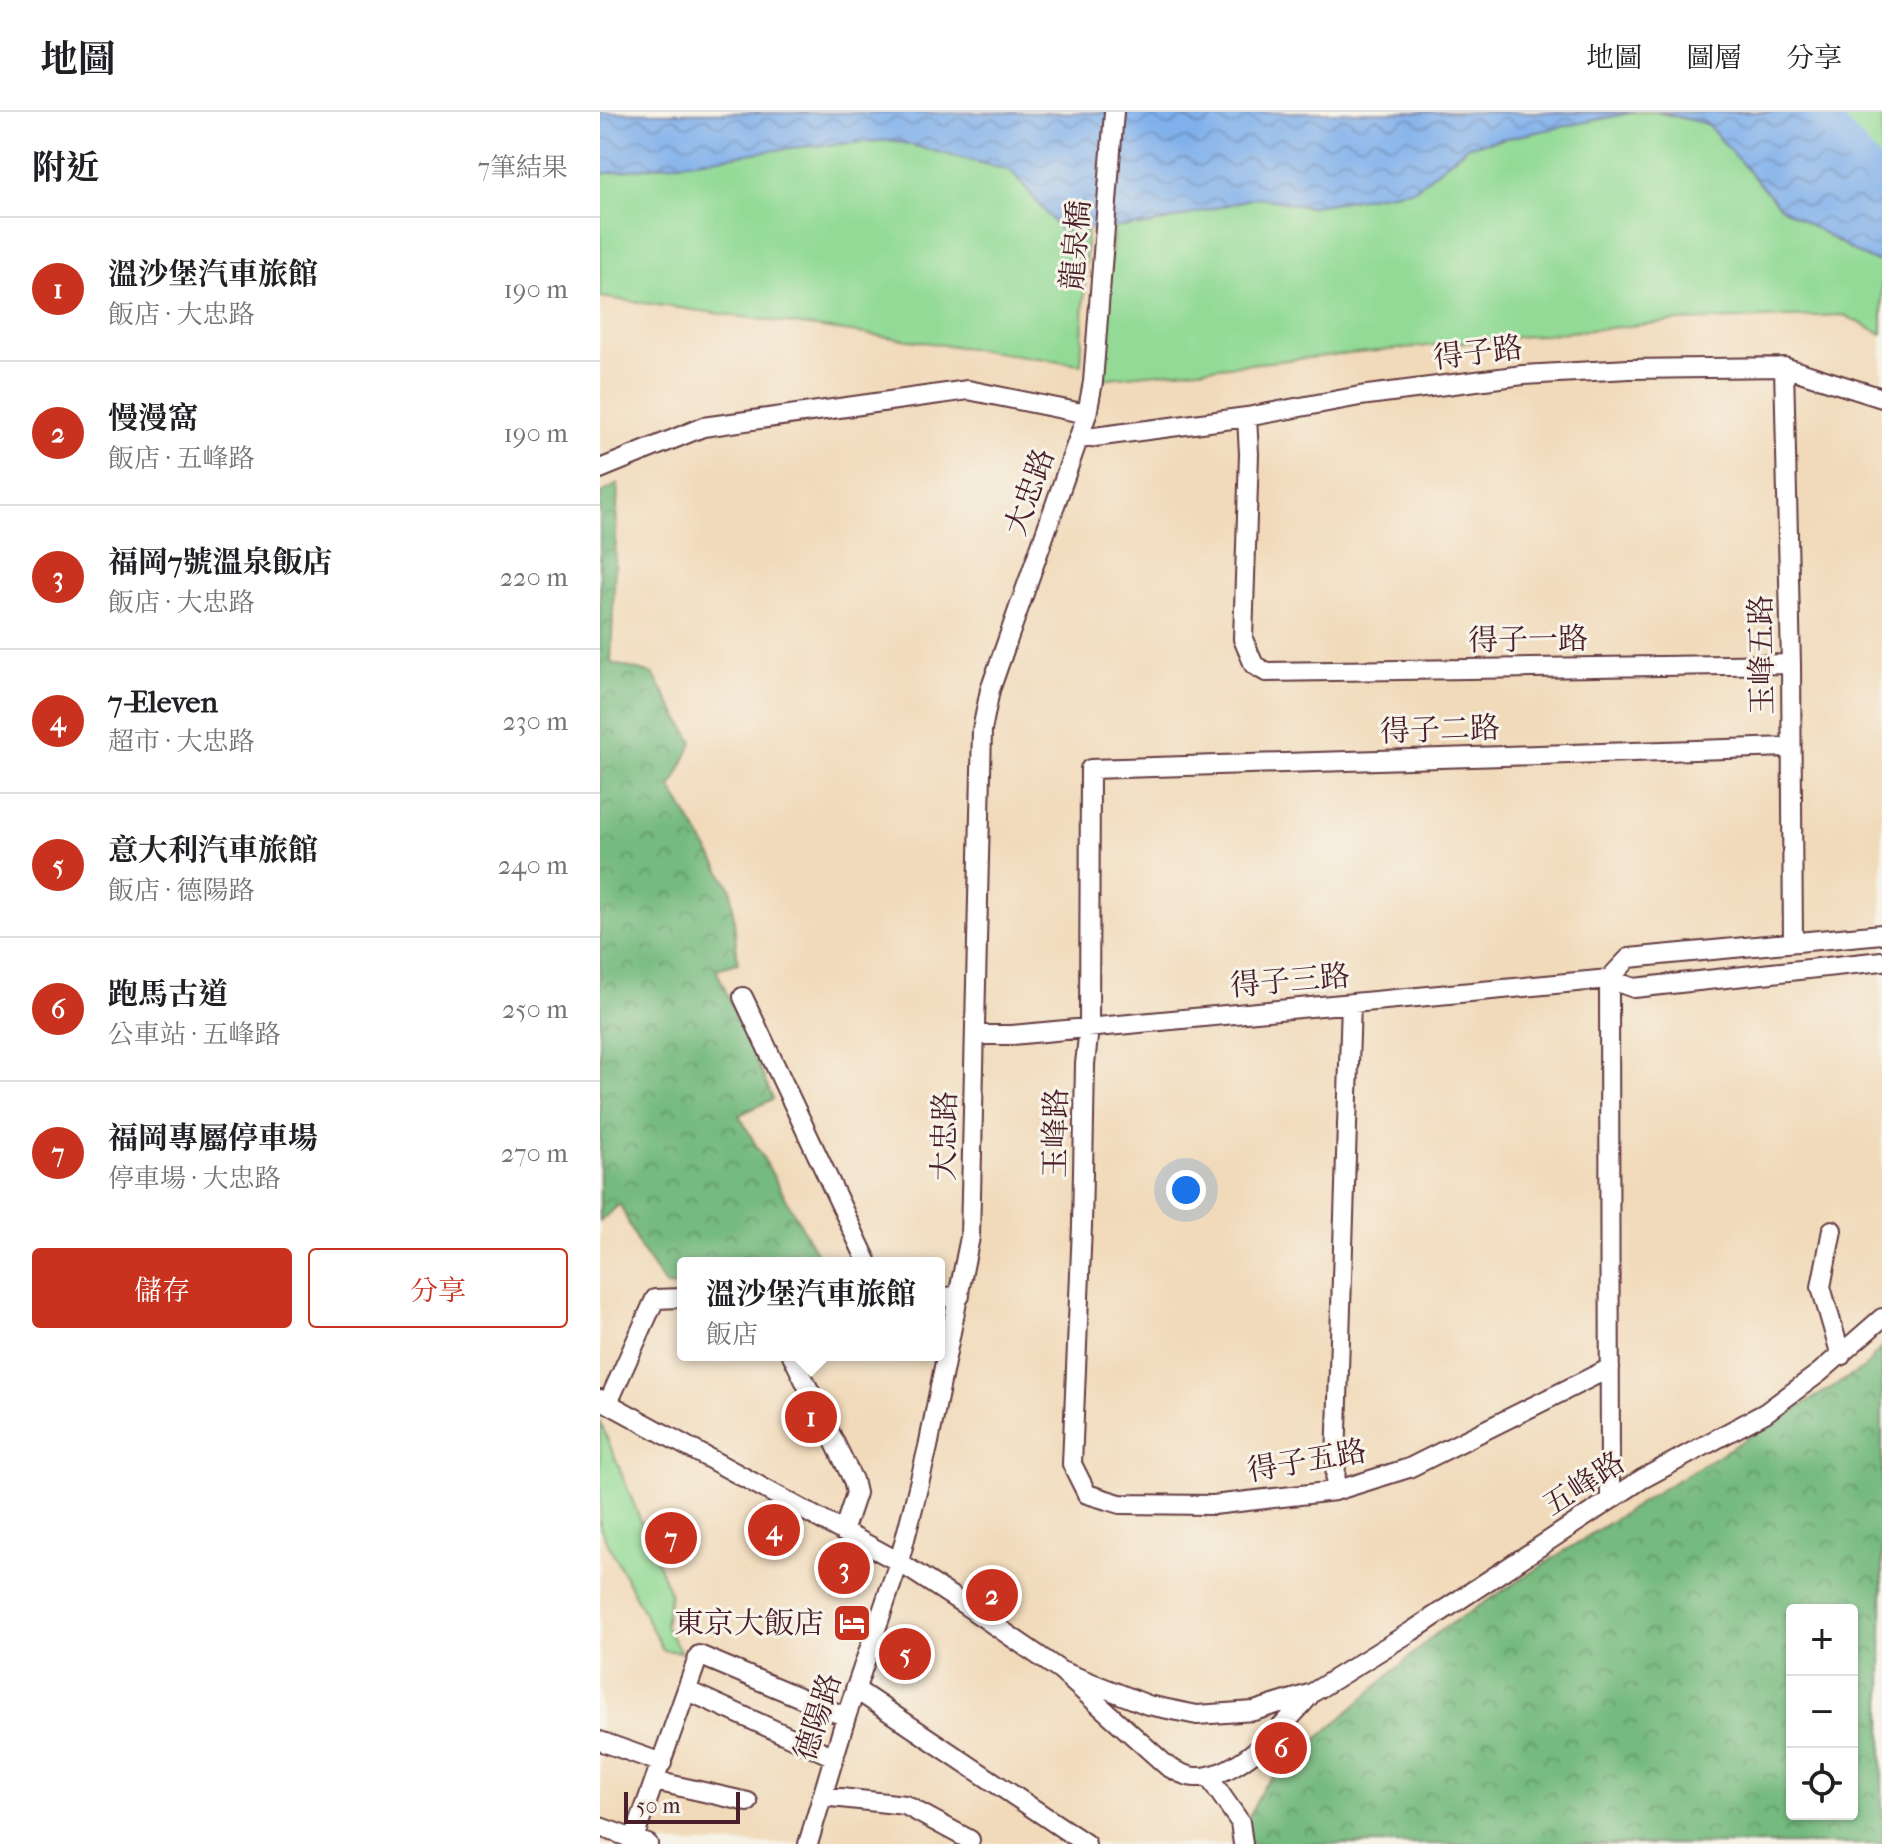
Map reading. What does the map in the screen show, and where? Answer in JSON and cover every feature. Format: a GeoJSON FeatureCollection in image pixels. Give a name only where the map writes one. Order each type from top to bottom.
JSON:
{"type":"FeatureCollection","features":[{"type":"Feature","properties":{"kind":"street","name":"龍泉橋"},"geometry":{"type":"LineString","coordinates":[[1093,382],[1114,112]]}},
{"type":"Feature","properties":{"kind":"street","name":"得子路"},"geometry":{"type":"LineString","coordinates":[[1079,439],[1247,417],[1360,396],[1523,375],[1629,369],[1784,367],[1882,398]]}},
{"type":"Feature","properties":{"kind":"street","name":"玉峰五路"},"geometry":{"type":"LineString","coordinates":[[1784,367],[1793,942]]}},
{"type":"Feature","properties":{"kind":"street","name":"大忠路"},"geometry":{"type":"LineString","coordinates":[[899,1562],[928,1447],[970,1237],[982,730],[990,690],[1079,439],[1093,382]]}},
{"type":"Feature","properties":{"kind":"street"},"geometry":{"type":"LineString","coordinates":[[600,469],[703,427],[968,390],[1087,414]]}},
{"type":"Feature","properties":{"kind":"street","name":"得子一路"},"geometry":{"type":"LineString","coordinates":[[1247,417],[1249,454],[1243,639],[1254,665],[1266,672],[1791,664]]}},
{"type":"Feature","properties":{"kind":"street","name":"得子二路"},"geometry":{"type":"LineString","coordinates":[[1090,769],[1791,747]]}},
{"type":"Feature","properties":{"kind":"street","name":"玉峰路"},"geometry":{"type":"LineString","coordinates":[[1087,1494],[1072,1464],[1085,1064],[1089,1028],[1090,769]]}},
{"type":"Feature","properties":{"kind":"street"},"geometry":{"type":"LineString","coordinates":[[1610,1499],[1609,979],[1629,958],[1882,934]]}},
{"type":"Feature","properties":{"kind":"street"},"geometry":{"type":"LineString","coordinates":[[1609,979],[1634,988],[1882,961]]}},
{"type":"Feature","properties":{"kind":"street","name":"得子三路"},"geometry":{"type":"LineString","coordinates":[[975,1035],[1012,1035],[1609,979]]}},
{"type":"Feature","properties":{"kind":"street"},"geometry":{"type":"LineString","coordinates":[[743,997],[865,1257]]}},
{"type":"Feature","properties":{"kind":"street"},"geometry":{"type":"LineString","coordinates":[[1335,1491],[1351,1003]]}},
{"type":"Feature","properties":{"kind":"street"},"geometry":{"type":"LineString","coordinates":[[1832,1230],[1821,1287],[1841,1356]]}},
{"type":"Feature","properties":{"kind":"street"},"geometry":{"type":"LineString","coordinates":[[945,1297],[960,1296]]}},
{"type":"Feature","properties":{"kind":"street"},"geometry":{"type":"LineString","coordinates":[[677,1298],[655,1299],[604,1401],[899,1562]]}},
{"type":"Feature","properties":{"kind":"street","name":"五峰路"},"geometry":{"type":"LineString","coordinates":[[1061,1671],[1148,1705],[1197,1715],[1254,1711],[1312,1693],[1642,1479],[1765,1413],[1841,1356],[1882,1318]]}},
{"type":"Feature","properties":{"kind":"street"},"geometry":{"type":"LineString","coordinates":[[795,1361],[853,1480],[856,1493],[843,1532]]}},
{"type":"Feature","properties":{"kind":"street","name":"得子五路"},"geometry":{"type":"LineString","coordinates":[[1087,1494],[1120,1504],[1213,1505],[1335,1491],[1409,1468],[1610,1368]]}},
{"type":"Feature","properties":{"kind":"street","name":"五峰路"},"geometry":{"type":"LineString","coordinates":[[899,1562],[1061,1671],[1167,1766],[1179,1773],[1208,1776],[1257,1751],[1312,1693]]}},
{"type":"Feature","properties":{"kind":"street","name":"德陽路"},"geometry":{"type":"LineString","coordinates":[[808,1844],[855,1689],[899,1562]]}},
{"type":"Feature","properties":{"kind":"street"},"geometry":{"type":"LineString","coordinates":[[600,1827],[638,1843],[699,1655],[846,1717]]}},
{"type":"Feature","properties":{"kind":"street"},"geometry":{"type":"LineString","coordinates":[[855,1689],[1086,1844]]}},
{"type":"Feature","properties":{"kind":"street"},"geometry":{"type":"LineString","coordinates":[[688,1691],[834,1757]]}},
{"type":"Feature","properties":{"kind":"street"},"geometry":{"type":"LineString","coordinates":[[600,1741],[659,1772],[748,1802]]}},
{"type":"Feature","properties":{"kind":"street"},"geometry":{"type":"LineString","coordinates":[[1208,1776],[1240,1822],[1243,1844]]}},
{"type":"Feature","properties":{"kind":"street"},"geometry":{"type":"LineString","coordinates":[[822,1796],[905,1805],[970,1840]]}},
{"type":"Feature","properties":{"kind":"green space"},"geometry":{"type":"Polygon","coordinates":[[[1635,112],[1657,112],[1707,124],[1780,207],[1864,257],[1882,262],[1882,334],[1844,315],[1679,321],[1099,379],[1114,227],[1149,225],[1258,197],[1308,207],[1415,189],[1468,146],[1635,112]]]}},
{"type":"Feature","properties":{"kind":"green space"},"geometry":{"type":"Polygon","coordinates":[[[1809,112],[1882,112],[1882,166],[1809,112]]]}},
{"type":"Feature","properties":{"kind":"green space"},"geometry":{"type":"Polygon","coordinates":[[[892,140],[1012,171],[1061,231],[1087,229],[1081,364],[600,297],[600,173],[798,147],[892,140]]]}},
{"type":"Feature","properties":{"kind":"green space"},"geometry":{"type":"Polygon","coordinates":[[[618,484],[611,663],[653,674],[693,742],[671,788],[731,889],[738,963],[716,969],[773,1099],[739,1115],[819,1257],[677,1257],[677,1287],[666,1286],[640,1248],[620,1204],[600,1221],[600,494],[618,484]]]}},
{"type":"Feature","properties":{"kind":"green space"},"geometry":{"type":"Polygon","coordinates":[[[1882,1347],[1882,1844],[1235,1844],[1264,1786],[1437,1633],[1649,1497],[1864,1368],[1882,1347]]]}},
{"type":"Feature","properties":{"kind":"green space"},"geometry":{"type":"Polygon","coordinates":[[[600,1421],[670,1593],[665,1626],[681,1652],[663,1650],[600,1528],[600,1421]]]}},
{"type":"Feature","properties":{"kind":"water"},"geometry":{"type":"Polygon","coordinates":[[[600,112],[1635,112],[1468,146],[1415,189],[1308,207],[1258,197],[1149,225],[1061,231],[1012,171],[892,140],[798,147],[600,174],[600,112]]]}},
{"type":"Feature","properties":{"kind":"water"},"geometry":{"type":"Polygon","coordinates":[[[1657,112],[1809,112],[1882,166],[1882,262],[1864,257],[1780,207],[1707,124],[1657,112]]]}},
{"type":"Feature","properties":{"kind":"waterway"},"geometry":{"type":"LineString","coordinates":[[1820,112],[1882,181]]}},
{"type":"Feature","properties":{"kind":"place","name":"溫沙堡汽車旅館"},"geometry":{"type":"Point","coordinates":[811,1417]}},
{"type":"Feature","properties":{"kind":"place","name":"7-Eleven"},"geometry":{"type":"Point","coordinates":[774,1530]}},
{"type":"Feature","properties":{"kind":"place","name":"福岡專屬停車場"},"geometry":{"type":"Point","coordinates":[671,1538]}},
{"type":"Feature","properties":{"kind":"place","name":"福岡7號溫泉飯店"},"geometry":{"type":"Point","coordinates":[844,1568]}},
{"type":"Feature","properties":{"kind":"place","name":"慢漫窩"},"geometry":{"type":"Point","coordinates":[992,1595]}},
{"type":"Feature","properties":{"kind":"place","name":"東京大飯店"},"geometry":{"type":"Point","coordinates":[852,1623]}},
{"type":"Feature","properties":{"kind":"place","name":"意大利汽車旅館"},"geometry":{"type":"Point","coordinates":[905,1654]}},
{"type":"Feature","properties":{"kind":"place","name":"跑馬古道"},"geometry":{"type":"Point","coordinates":[1281,1748]}}]}
